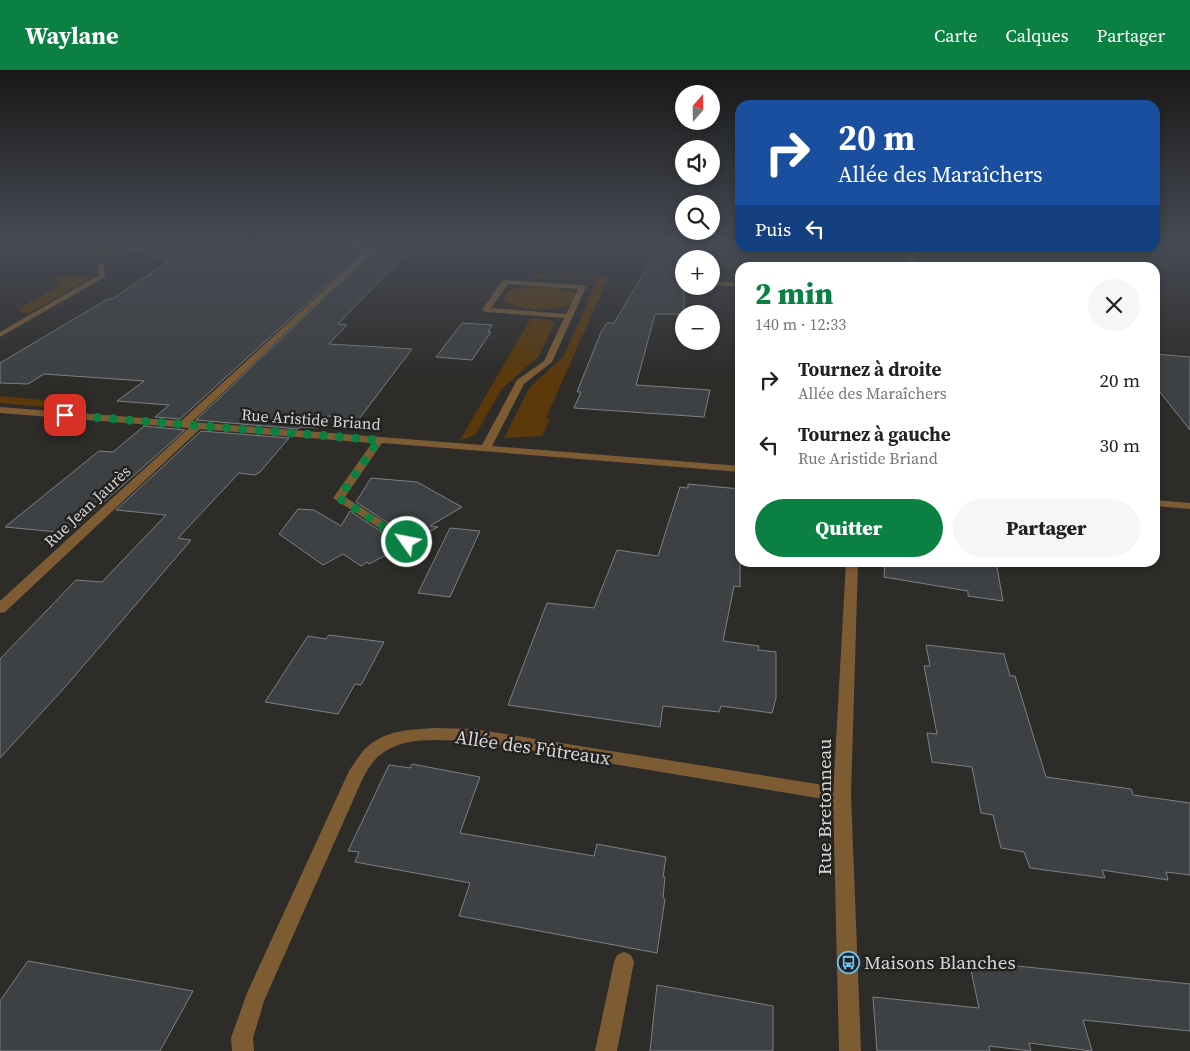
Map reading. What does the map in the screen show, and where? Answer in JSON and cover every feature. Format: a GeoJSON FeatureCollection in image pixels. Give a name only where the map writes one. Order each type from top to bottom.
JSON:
{"type":"FeatureCollection","features":[{"type":"Feature","properties":{"kind":"street"},"geometry":{"type":"LineString","coordinates":[[0,335],[81,289]]}},
{"type":"Feature","properties":{"kind":"street"},"geometry":{"type":"LineString","coordinates":[[183,425],[328,289]]}},
{"type":"Feature","properties":{"kind":"street"},"geometry":{"type":"LineString","coordinates":[[501,289],[486,310],[568,316]]}},
{"type":"Feature","properties":{"kind":"street"},"geometry":{"type":"LineString","coordinates":[[486,448],[520,382],[548,362],[581,289]]}},
{"type":"Feature","properties":{"kind":"street","name":"Rue Aristide Briand"},"geometry":{"type":"LineString","coordinates":[[0,410],[735,469]]}},
{"type":"Feature","properties":{"kind":"street","name":"Rue Jean Jaurès"},"geometry":{"type":"LineString","coordinates":[[0,609],[197,426]]}},
{"type":"Feature","properties":{"kind":"street"},"geometry":{"type":"LineString","coordinates":[[379,440],[339,498],[407,542]]}},
{"type":"Feature","properties":{"kind":"street"},"geometry":{"type":"LineString","coordinates":[[1160,503],[1190,506]]}},
{"type":"Feature","properties":{"kind":"street","name":"Rue Bretonneau"},"geometry":{"type":"LineString","coordinates":[[850,1051],[842,795],[852,567]]}},
{"type":"Feature","properties":{"kind":"street","name":"Allée des Fûtreaux"},"geometry":{"type":"LineString","coordinates":[[243,1051],[242,1038],[254,1000],[355,776],[376,749],[394,738],[426,735],[474,735],[842,795]]}},
{"type":"Feature","properties":{"kind":"street"},"geometry":{"type":"LineString","coordinates":[[606,1051],[624,962]]}},
{"type":"Feature","properties":{"kind":"shaded area"},"geometry":{"type":"Polygon","coordinates":[[[55,289],[72,289],[29,313],[18,312],[23,309],[17,309],[55,289]]]}},
{"type":"Feature","properties":{"kind":"shaded area"},"geometry":{"type":"Polygon","coordinates":[[[562,289],[576,293],[569,305],[535,309],[519,307],[503,300],[509,290],[562,289]]]}},
{"type":"Feature","properties":{"kind":"shaded area"},"geometry":{"type":"Polygon","coordinates":[[[594,289],[603,289],[546,418],[550,419],[542,436],[504,438],[530,387],[563,357],[594,289]]]}},
{"type":"Feature","properties":{"kind":"shaded area"},"geometry":{"type":"Polygon","coordinates":[[[531,318],[547,319],[555,323],[539,356],[501,390],[476,434],[460,440],[531,318]]]}},
{"type":"Feature","properties":{"kind":"shaded area"},"geometry":{"type":"Polygon","coordinates":[[[0,396],[52,401],[42,407],[0,403],[0,396]]]}},
{"type":"Feature","properties":{"kind":"building"},"geometry":{"type":"Polygon","coordinates":[[[127,289],[323,289],[180,419],[155,417],[169,405],[117,401],[144,381],[44,374],[28,384],[0,383],[0,363],[108,299],[112,299],[127,289]]]}},
{"type":"Feature","properties":{"kind":"building"},"geometry":{"type":"Polygon","coordinates":[[[333,289],[372,289],[338,324],[347,325],[329,344],[412,349],[359,419],[328,416],[318,428],[300,427],[298,429],[196,420],[333,289]]]}},
{"type":"Feature","properties":{"kind":"building"},"geometry":{"type":"Polygon","coordinates":[[[634,289],[675,289],[675,295],[684,295],[684,305],[675,305],[675,314],[655,314],[636,385],[710,390],[704,417],[574,408],[581,392],[577,392],[601,332],[607,323],[614,323],[634,289]]]}},
{"type":"Feature","properties":{"kind":"building"},"geometry":{"type":"Polygon","coordinates":[[[462,323],[492,325],[488,332],[491,332],[472,360],[436,357],[462,323]]]}},
{"type":"Feature","properties":{"kind":"building"},"geometry":{"type":"Polygon","coordinates":[[[1160,354],[1190,357],[1190,430],[1160,392],[1160,354]]]}},
{"type":"Feature","properties":{"kind":"building"},"geometry":{"type":"Polygon","coordinates":[[[144,426],[185,430],[69,533],[5,527],[99,451],[113,452],[144,426]]]}},
{"type":"Feature","properties":{"kind":"building"},"geometry":{"type":"Polygon","coordinates":[[[201,431],[289,438],[260,472],[255,475],[239,473],[178,538],[191,540],[66,686],[0,758],[0,659],[76,580],[102,582],[166,515],[116,510],[201,431]]]}},
{"type":"Feature","properties":{"kind":"building"},"geometry":{"type":"Polygon","coordinates":[[[371,478],[417,482],[462,507],[430,526],[438,527],[414,540],[356,502],[371,478]]]}},
{"type":"Feature","properties":{"kind":"building"},"geometry":{"type":"Polygon","coordinates":[[[688,484],[735,489],[735,567],[740,567],[740,587],[734,586],[723,641],[759,646],[758,650],[776,652],[776,698],[772,713],[721,706],[719,712],[663,706],[660,727],[508,705],[547,603],[594,608],[617,550],[658,556],[680,487],[688,488],[688,484]]]}},
{"type":"Feature","properties":{"kind":"building"},"geometry":{"type":"Polygon","coordinates":[[[298,509],[314,510],[341,526],[350,511],[403,546],[369,564],[367,562],[361,566],[343,554],[323,565],[279,534],[298,509]]]}},
{"type":"Feature","properties":{"kind":"building"},"geometry":{"type":"Polygon","coordinates":[[[450,528],[480,531],[450,597],[418,593],[450,528]]]}},
{"type":"Feature","properties":{"kind":"building"},"geometry":{"type":"Polygon","coordinates":[[[885,567],[997,567],[1003,601],[968,596],[968,591],[884,577],[885,567]]]}},
{"type":"Feature","properties":{"kind":"building"},"geometry":{"type":"Polygon","coordinates":[[[329,635],[384,642],[361,685],[355,684],[338,714],[265,702],[308,636],[326,639],[329,635]]]}},
{"type":"Feature","properties":{"kind":"building"},"geometry":{"type":"Polygon","coordinates":[[[926,645],[1004,654],[1010,676],[1015,676],[1046,777],[1131,789],[1133,795],[1190,803],[1190,875],[1166,872],[1168,880],[1102,870],[1105,878],[1030,868],[1024,852],[1001,848],[993,815],[981,813],[972,767],[932,762],[927,733],[937,734],[924,666],[930,666],[926,645]]]}},
{"type":"Feature","properties":{"kind":"building"},"geometry":{"type":"Polygon","coordinates":[[[412,764],[480,777],[460,833],[594,856],[597,844],[666,857],[663,877],[665,877],[663,898],[665,899],[657,953],[459,916],[470,883],[355,862],[359,852],[348,851],[389,765],[410,768],[412,764]]]}},
{"type":"Feature","properties":{"kind":"building"},"geometry":{"type":"Polygon","coordinates":[[[28,961],[193,991],[160,1051],[0,1051],[0,1001],[28,961]]]}},
{"type":"Feature","properties":{"kind":"building"},"geometry":{"type":"Polygon","coordinates":[[[969,961],[1190,984],[1190,1031],[1083,1020],[1092,1051],[1029,1043],[1031,1051],[989,1046],[990,1051],[877,1051],[873,997],[979,1008],[969,961]]]}},
{"type":"Feature","properties":{"kind":"building"},"geometry":{"type":"Polygon","coordinates":[[[657,985],[773,1006],[773,1051],[650,1051],[657,985]]]}},
{"type":"Feature","properties":{"kind":"place","name":"Maisons Blanches"},"geometry":{"type":"Point","coordinates":[848,962]}},
{"type":"Feature","properties":{"kind":"route"},"geometry":{"type":"LineString","coordinates":[[65,415],[379,440],[339,498],[407,542]]}}]}
